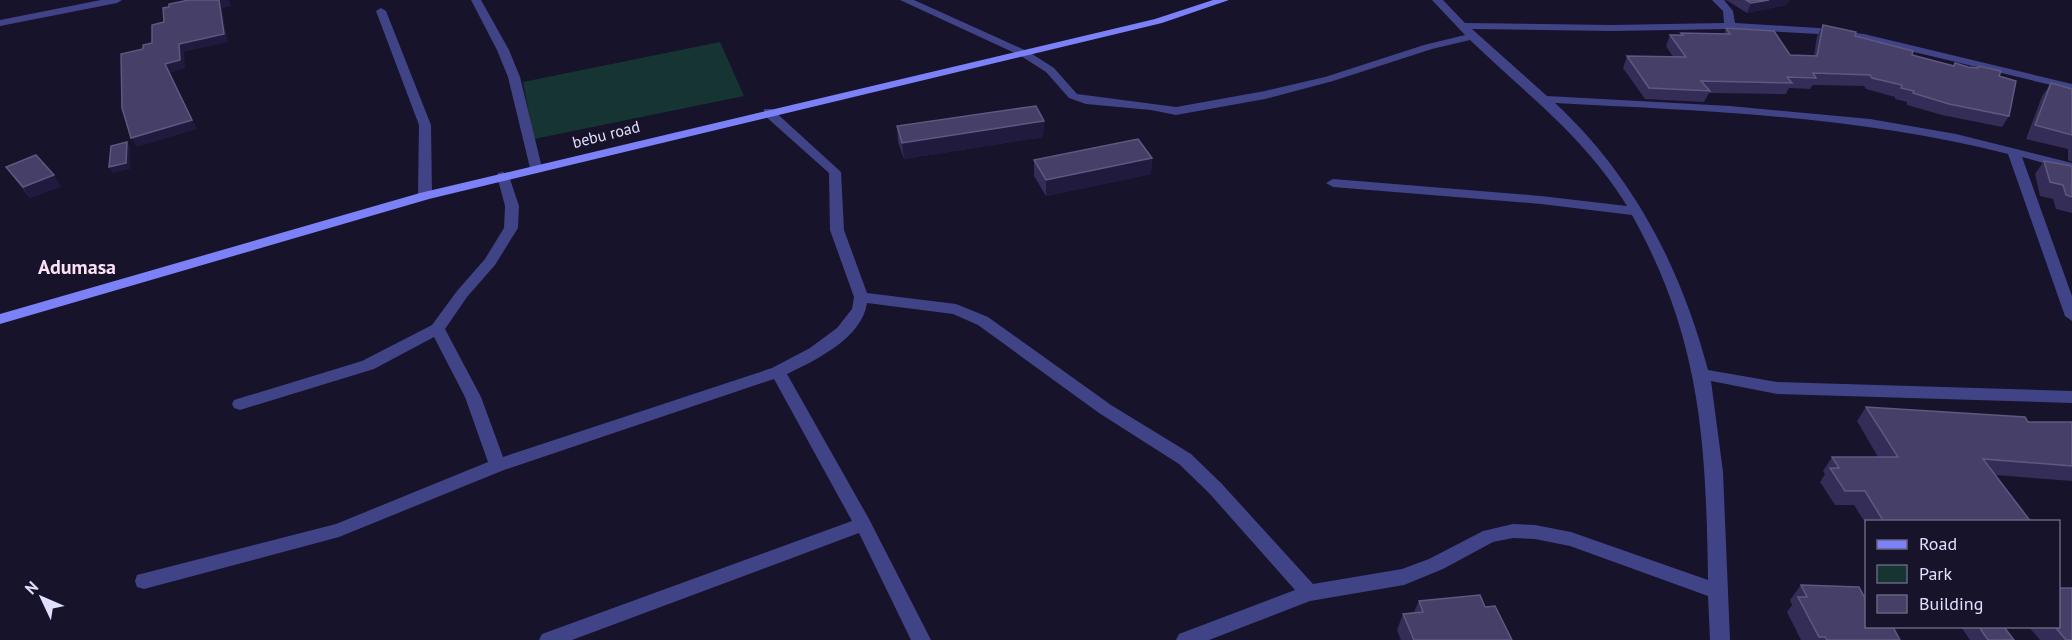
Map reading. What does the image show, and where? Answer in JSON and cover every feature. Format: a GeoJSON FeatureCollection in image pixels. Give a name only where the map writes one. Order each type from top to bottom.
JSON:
{"type":"FeatureCollection","features":[{"type":"Feature","properties":{"kind":"street"},"geometry":{"type":"LineString","coordinates":[[0,23],[117,0]]}},
{"type":"Feature","properties":{"kind":"street"},"geometry":{"type":"LineString","coordinates":[[476,0],[503,50],[514,78],[536,168]]}},
{"type":"Feature","properties":{"kind":"street"},"geometry":{"type":"LineString","coordinates":[[905,0],[1024,54],[1050,70],[1073,96],[1086,100],[1151,106],[1176,111],[1265,95],[1329,80],[1428,47],[1466,31],[1729,26],[1818,31],[1864,37],[2072,87]]}},
{"type":"Feature","properties":{"kind":"street","name":"bebu road"},"geometry":{"type":"LineString","coordinates":[[0,319],[425,196],[768,112],[1024,54],[1158,21],[1224,0]]}},
{"type":"Feature","properties":{"kind":"street"},"geometry":{"type":"LineString","coordinates":[[1437,0],[1466,31],[1543,99],[1599,156],[1636,212],[1660,257],[1680,304],[1701,374],[1714,473],[1716,591],[1720,640]]}},
{"type":"Feature","properties":{"kind":"street"},"geometry":{"type":"LineString","coordinates":[[1717,0],[1724,4],[1730,13],[1729,26]]}},
{"type":"Feature","properties":{"kind":"street"},"geometry":{"type":"LineString","coordinates":[[381,11],[425,125],[425,196]]}},
{"type":"Feature","properties":{"kind":"street"},"geometry":{"type":"LineString","coordinates":[[1543,99],[1796,114],[1917,130],[2013,151],[2072,167]]}},
{"type":"Feature","properties":{"kind":"street"},"geometry":{"type":"LineString","coordinates":[[144,581],[339,530],[498,465],[778,372],[805,359],[837,336],[852,321],[859,309],[861,297],[844,253],[835,221],[835,172],[768,112]]}},
{"type":"Feature","properties":{"kind":"street"},"geometry":{"type":"LineString","coordinates":[[2013,151],[2072,316]]}},
{"type":"Feature","properties":{"kind":"street"},"geometry":{"type":"LineString","coordinates":[[240,404],[368,365],[437,329],[467,287],[490,262],[511,228],[512,206],[503,176]]}},
{"type":"Feature","properties":{"kind":"street"},"geometry":{"type":"LineString","coordinates":[[1333,183],[1541,201],[1636,212]]}},
{"type":"Feature","properties":{"kind":"street"},"geometry":{"type":"LineString","coordinates":[[861,297],[956,309],[983,321],[1105,409],[1185,459],[1215,488],[1309,593]]}},
{"type":"Feature","properties":{"kind":"street"},"geometry":{"type":"LineString","coordinates":[[437,329],[473,397],[481,424],[498,465]]}},
{"type":"Feature","properties":{"kind":"street"},"geometry":{"type":"LineString","coordinates":[[778,372],[863,524],[921,640]]}},
{"type":"Feature","properties":{"kind":"street"},"geometry":{"type":"LineString","coordinates":[[1701,374],[1777,388],[2072,397]]}},
{"type":"Feature","properties":{"kind":"street"},"geometry":{"type":"LineString","coordinates":[[549,640],[863,524]]}},
{"type":"Feature","properties":{"kind":"street"},"geometry":{"type":"LineString","coordinates":[[1186,640],[1309,593],[1404,577],[1436,564],[1489,536],[1513,531],[1535,532],[1570,539],[1716,591]]}},
{"type":"Feature","properties":{"kind":"green space"},"geometry":{"type":"Polygon","coordinates":[[[720,42],[744,96],[534,139],[523,82],[720,42]]]}},
{"type":"Feature","properties":{"kind":"building"},"geometry":{"type":"Polygon","coordinates":[[[189,0],[219,0],[224,34],[179,44],[180,60],[165,64],[192,120],[131,138],[122,108],[121,54],[143,49],[143,45],[152,43],[152,25],[164,22],[163,8],[169,7],[169,4],[189,0]]]}},
{"type":"Feature","properties":{"kind":"building"},"geometry":{"type":"Polygon","coordinates":[[[1746,0],[1769,0],[1751,3],[1746,0]]]}},
{"type":"Feature","properties":{"kind":"building"},"geometry":{"type":"Polygon","coordinates":[[[1823,25],[1856,32],[1855,36],[1913,51],[1912,55],[1954,66],[1955,63],[2001,71],[1999,76],[2016,81],[2009,116],[1949,104],[1913,93],[1914,91],[1901,88],[1902,85],[1872,78],[1870,75],[1813,73],[1816,78],[1787,77],[1792,83],[1701,81],[1710,91],[1649,88],[1627,56],[1686,57],[1670,35],[1683,35],[1681,33],[1730,34],[1726,28],[1774,31],[1790,55],[1817,56],[1823,25]]]}},
{"type":"Feature","properties":{"kind":"building"},"geometry":{"type":"Polygon","coordinates":[[[2051,83],[2072,89],[2072,135],[2035,125],[2051,83]]]}},
{"type":"Feature","properties":{"kind":"building"},"geometry":{"type":"Polygon","coordinates":[[[1036,106],[1044,121],[902,143],[897,126],[1036,106]]]}},
{"type":"Feature","properties":{"kind":"building"},"geometry":{"type":"Polygon","coordinates":[[[1138,139],[1152,158],[1046,180],[1034,160],[1138,139]]]}},
{"type":"Feature","properties":{"kind":"building"},"geometry":{"type":"Polygon","coordinates":[[[127,142],[126,163],[109,167],[111,146],[127,142]]]}},
{"type":"Feature","properties":{"kind":"building"},"geometry":{"type":"Polygon","coordinates":[[[36,155],[54,175],[23,187],[6,167],[36,155]]]}},
{"type":"Feature","properties":{"kind":"building"},"geometry":{"type":"Polygon","coordinates":[[[2044,161],[2072,166],[2072,197],[2066,195],[2063,185],[2050,182],[2044,161]]]}},
{"type":"Feature","properties":{"kind":"building"},"geometry":{"type":"Polygon","coordinates":[[[1866,407],[2025,417],[2028,422],[2072,422],[2072,466],[1983,459],[2029,520],[1883,520],[1865,491],[1845,491],[1830,468],[1839,468],[1832,457],[1898,457],[1866,407]]]}},
{"type":"Feature","properties":{"kind":"building"},"geometry":{"type":"Polygon","coordinates":[[[1801,585],[1859,587],[1865,598],[1865,628],[1894,628],[1900,640],[1827,640],[1825,637],[1819,637],[1798,597],[1807,597],[1801,585]]]}},
{"type":"Feature","properties":{"kind":"building"},"geometry":{"type":"Polygon","coordinates":[[[2060,588],[2072,588],[2072,640],[2066,640],[2056,628],[2060,628],[2060,588]]]}},
{"type":"Feature","properties":{"kind":"building"},"geometry":{"type":"Polygon","coordinates":[[[1480,595],[1485,607],[1495,606],[1512,640],[1414,640],[1403,614],[1423,612],[1419,601],[1480,595]]]}},
{"type":"Feature","properties":{"kind":"building"},"geometry":{"type":"Polygon","coordinates":[[[1980,628],[2005,628],[2014,640],[1988,640],[1980,628]]]}},
{"type":"Feature","properties":{"kind":"district","name":"Adumasa"},"geometry":{"type":"Point","coordinates":[77,267]}}]}
